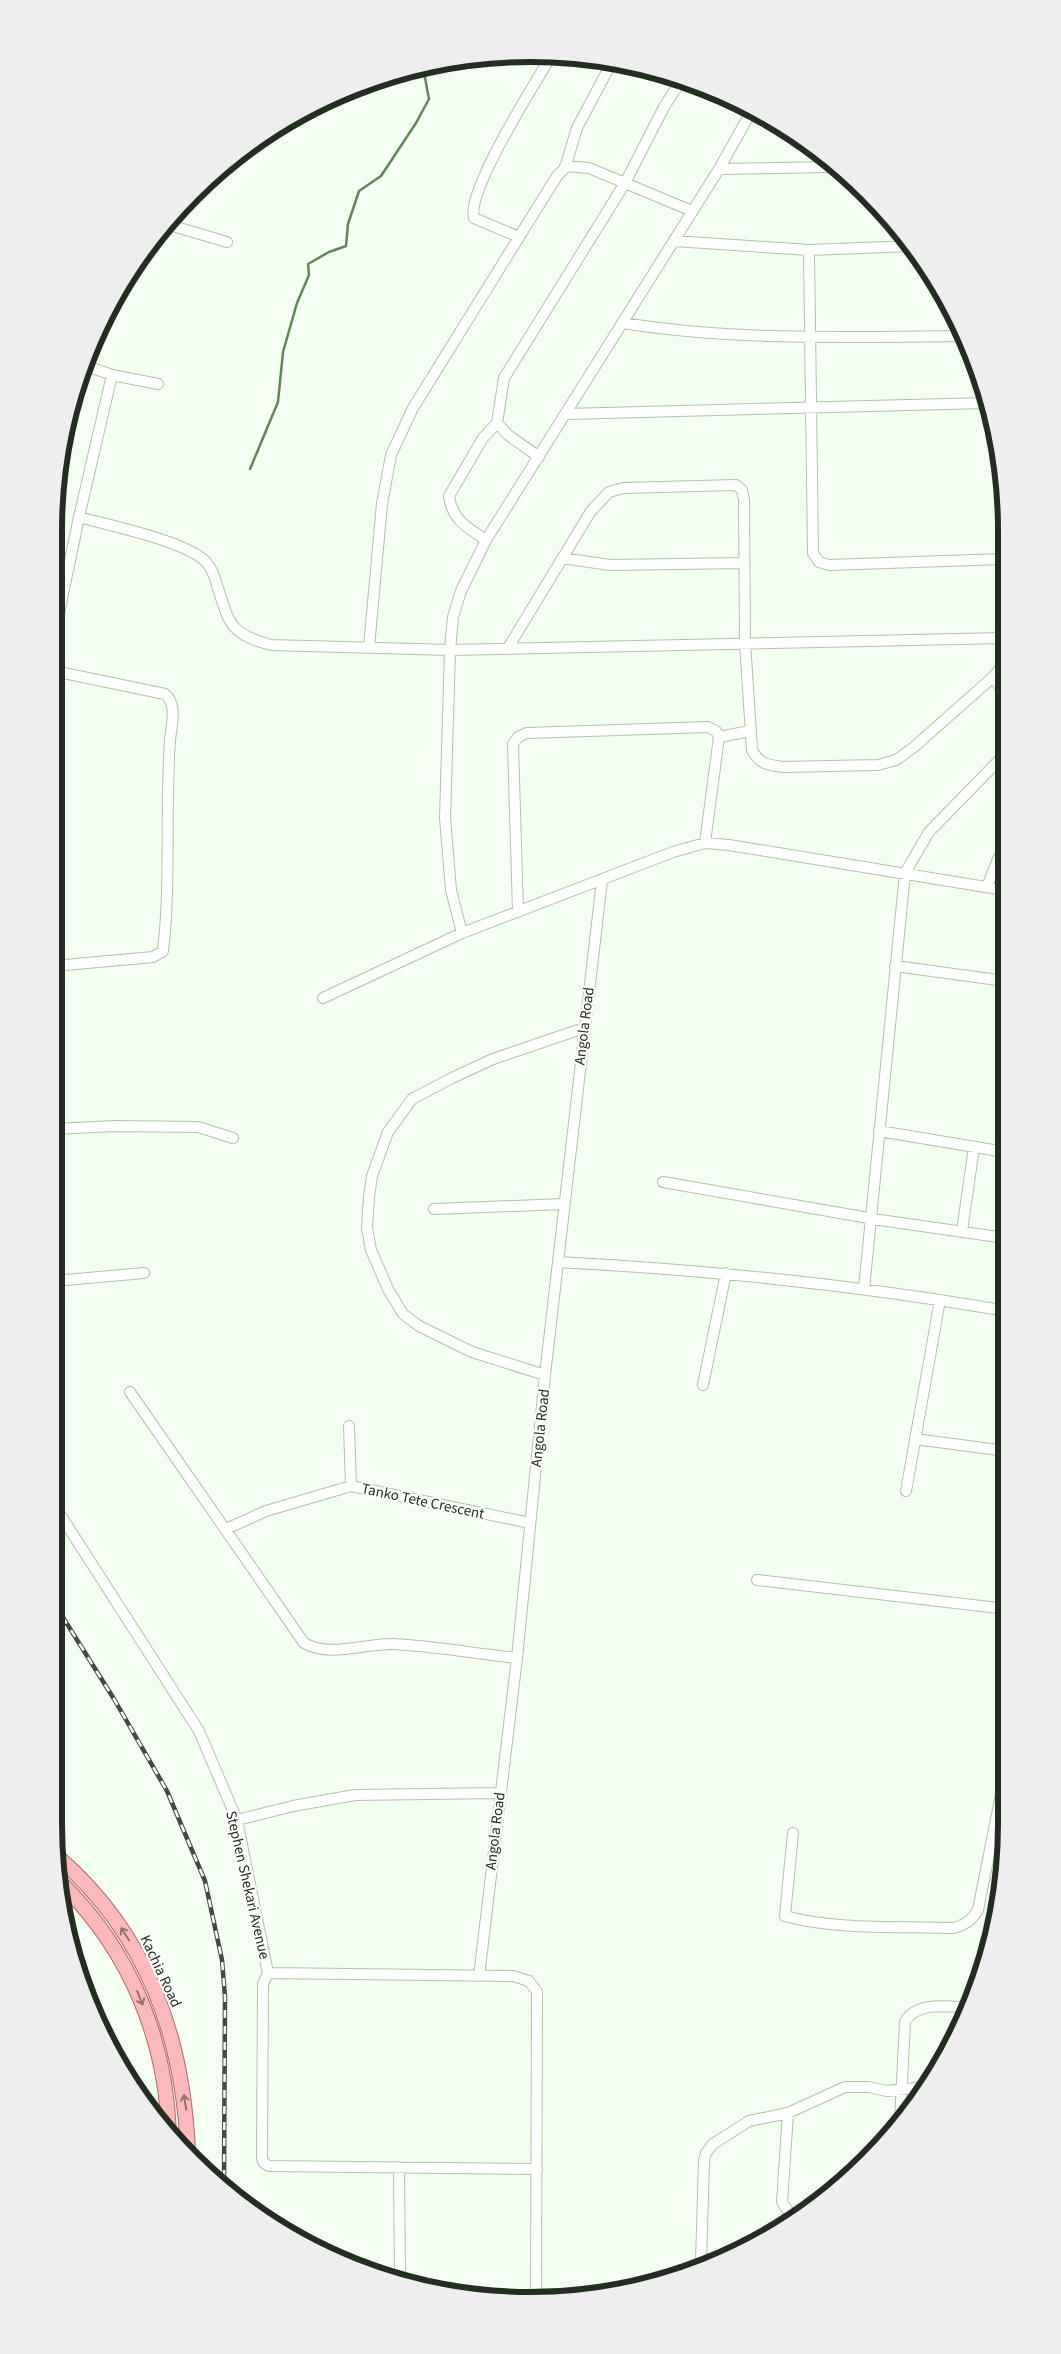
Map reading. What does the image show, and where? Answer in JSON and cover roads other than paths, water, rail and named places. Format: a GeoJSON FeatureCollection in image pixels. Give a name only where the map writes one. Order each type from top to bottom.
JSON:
{"type":"FeatureCollection","features":[{"type":"Feature","properties":{"kind":"main road","name":"Kachia Road"},"geometry":{"type":"LineString","coordinates":[[65,1864],[91,1888],[106,1907],[141,1960],[155,1989],[175,2051],[186,2112],[187,2141]]}},
{"type":"Feature","properties":{"kind":"main road","name":"Kachia Road"},"geometry":{"type":"LineString","coordinates":[[68,1890],[91,1915],[108,1939],[138,1993],[159,2053],[168,2119]]}},
{"type":"Feature","properties":{"kind":"street"},"geometry":{"type":"LineString","coordinates":[[519,237],[474,218],[473,204],[493,157],[547,63]]}},
{"type":"Feature","properties":{"kind":"street"},"geometry":{"type":"LineString","coordinates":[[369,648],[382,504],[391,455],[413,408],[557,176],[565,168],[577,128],[608,69]]}},
{"type":"Feature","properties":{"kind":"street"},"geometry":{"type":"LineString","coordinates":[[486,540],[458,521],[450,506],[449,496],[483,438],[497,423],[504,378],[625,183],[664,108],[678,86]]}},
{"type":"Feature","properties":{"kind":"street"},"geometry":{"type":"LineString","coordinates":[[462,933],[451,890],[445,818],[450,650],[453,617],[461,591],[486,540],[719,169],[748,117]]}},
{"type":"Feature","properties":{"kind":"street"},"geometry":{"type":"LineString","coordinates":[[719,169],[820,163]]}},
{"type":"Feature","properties":{"kind":"street"},"geometry":{"type":"LineString","coordinates":[[565,166],[589,168],[692,211]]}},
{"type":"Feature","properties":{"kind":"street"},"geometry":{"type":"LineString","coordinates":[[175,227],[227,242]]}},
{"type":"Feature","properties":{"kind":"street"},"geometry":{"type":"LineString","coordinates":[[674,241],[809,250],[902,246]]}},
{"type":"Feature","properties":{"kind":"street"},"geometry":{"type":"LineString","coordinates":[[809,250],[811,538],[813,553],[819,562],[828,565],[998,559]]}},
{"type":"Feature","properties":{"kind":"street"},"geometry":{"type":"LineString","coordinates":[[623,323],[704,332],[809,337],[956,336]]}},
{"type":"Feature","properties":{"kind":"street"},"geometry":{"type":"LineString","coordinates":[[92,368],[112,375],[158,384]]}},
{"type":"Feature","properties":{"kind":"street"},"geometry":{"type":"LineString","coordinates":[[62,598],[78,517],[112,375]]}},
{"type":"Feature","properties":{"kind":"street"},"geometry":{"type":"LineString","coordinates":[[566,414],[981,403]]}},
{"type":"Feature","properties":{"kind":"street"},"geometry":{"type":"LineString","coordinates":[[497,423],[508,435],[539,457]]}},
{"type":"Feature","properties":{"kind":"street"},"geometry":{"type":"LineString","coordinates":[[508,648],[591,511],[609,492],[623,488],[736,485],[742,490],[744,500],[745,642],[750,731],[756,759],[767,765],[783,767],[878,765],[896,760],[914,747],[998,671]]}},
{"type":"Feature","properties":{"kind":"street"},"geometry":{"type":"LineString","coordinates":[[78,517],[184,547],[205,561],[215,577],[232,627],[248,639],[271,645],[450,650],[745,642],[998,638]]}},
{"type":"Feature","properties":{"kind":"street"},"geometry":{"type":"LineString","coordinates":[[562,558],[610,565],[744,563]]}},
{"type":"Feature","properties":{"kind":"street"},"geometry":{"type":"LineString","coordinates":[[62,673],[165,694],[170,698],[172,710],[168,764],[163,951],[153,958],[62,965]]}},
{"type":"Feature","properties":{"kind":"street"},"geometry":{"type":"LineString","coordinates":[[993,677],[998,684]]}},
{"type":"Feature","properties":{"kind":"street"},"geometry":{"type":"LineString","coordinates":[[518,912],[513,744],[518,737],[528,733],[708,727],[716,731],[720,737],[705,843]]}},
{"type":"Feature","properties":{"kind":"street"},"geometry":{"type":"LineString","coordinates":[[720,737],[750,731]]}},
{"type":"Feature","properties":{"kind":"street"},"geometry":{"type":"LineString","coordinates":[[864,1289],[905,873],[929,832],[998,761]]}},
{"type":"Feature","properties":{"kind":"street"},"geometry":{"type":"LineString","coordinates":[[323,998],[462,933],[673,852],[705,843],[730,845],[998,889]]}},
{"type":"Feature","properties":{"kind":"street"},"geometry":{"type":"LineString","coordinates":[[987,887],[998,859]]}},
{"type":"Feature","properties":{"kind":"street","name":"Angola Road"},"geometry":{"type":"LineString","coordinates":[[479,1976],[516,1658],[564,1204],[602,880]]}},
{"type":"Feature","properties":{"kind":"street"},"geometry":{"type":"LineString","coordinates":[[895,966],[998,979]]}},
{"type":"Feature","properties":{"kind":"street"},"geometry":{"type":"LineString","coordinates":[[545,1375],[472,1352],[419,1326],[404,1314],[388,1289],[371,1250],[368,1228],[369,1197],[372,1176],[388,1132],[412,1099],[493,1059],[584,1028]]}},
{"type":"Feature","properties":{"kind":"street"},"geometry":{"type":"LineString","coordinates":[[62,1129],[115,1126],[198,1127],[233,1138]]}},
{"type":"Feature","properties":{"kind":"street"},"geometry":{"type":"LineString","coordinates":[[880,1131],[998,1151]]}},
{"type":"Feature","properties":{"kind":"street"},"geometry":{"type":"LineString","coordinates":[[962,1231],[974,1147]]}},
{"type":"Feature","properties":{"kind":"street"},"geometry":{"type":"LineString","coordinates":[[663,1182],[998,1237]]}},
{"type":"Feature","properties":{"kind":"street"},"geometry":{"type":"LineString","coordinates":[[434,1209],[564,1204]]}},
{"type":"Feature","properties":{"kind":"street"},"geometry":{"type":"LineString","coordinates":[[558,1262],[726,1273],[864,1289],[998,1310]]}},
{"type":"Feature","properties":{"kind":"street"},"geometry":{"type":"LineString","coordinates":[[62,1280],[144,1273]]}},
{"type":"Feature","properties":{"kind":"street"},"geometry":{"type":"LineString","coordinates":[[703,1385],[726,1273]]}},
{"type":"Feature","properties":{"kind":"street"},"geometry":{"type":"LineString","coordinates":[[906,1490],[940,1300]]}},
{"type":"Feature","properties":{"kind":"street"},"geometry":{"type":"LineString","coordinates":[[130,1392],[226,1529],[257,1578],[304,1643],[313,1648],[327,1651],[394,1644],[516,1658]]}},
{"type":"Feature","properties":{"kind":"street"},"geometry":{"type":"LineString","coordinates":[[349,1426],[351,1486]]}},
{"type":"Feature","properties":{"kind":"street"},"geometry":{"type":"LineString","coordinates":[[915,1440],[998,1451]]}},
{"type":"Feature","properties":{"kind":"street","name":"Tanko Tete Crescent"},"geometry":{"type":"LineString","coordinates":[[226,1529],[266,1511],[351,1486],[530,1523]]}},
{"type":"Feature","properties":{"kind":"street","name":"Stephen Shekari Avenue"},"geometry":{"type":"LineString","coordinates":[[62,1517],[199,1731],[237,1820],[268,1973],[263,1984],[262,2158],[264,2163],[269,2166],[399,2168]]}},
{"type":"Feature","properties":{"kind":"street"},"geometry":{"type":"LineString","coordinates":[[757,1580],[998,1608]]}},
{"type":"Feature","properties":{"kind":"street"},"geometry":{"type":"LineString","coordinates":[[237,1820],[293,1806],[355,1795],[500,1793]]}},
{"type":"Feature","properties":{"kind":"street"},"geometry":{"type":"LineString","coordinates":[[792,1833],[785,1916],[802,1921],[830,1924],[954,1928],[972,1920],[978,1910],[998,1809]]}},
{"type":"Feature","properties":{"kind":"street"},"geometry":{"type":"LineString","coordinates":[[268,1973],[513,1976],[529,1981],[538,1992],[536,2292]]}},
{"type":"Feature","properties":{"kind":"street"},"geometry":{"type":"LineString","coordinates":[[901,2109],[905,2022],[908,2015],[915,2010],[931,2007],[961,2007]]}},
{"type":"Feature","properties":{"kind":"street"},"geometry":{"type":"LineString","coordinates":[[701,2259],[706,2153],[713,2144],[748,2121],[788,2113],[845,2087],[902,2090],[917,2088]]}},
{"type":"Feature","properties":{"kind":"street"},"geometry":{"type":"LineString","coordinates":[[788,2113],[782,2202],[791,2213]]}},
{"type":"Feature","properties":{"kind":"street"},"geometry":{"type":"LineString","coordinates":[[400,2273],[399,2168],[537,2170]]}},
{"type":"Feature","properties":{"kind":"waterway"},"geometry":{"type":"LineString","coordinates":[[250,469],[278,402],[283,352],[297,303],[309,275],[308,264],[329,252],[346,246],[348,224],[359,191],[381,176],[416,123],[429,99],[424,74]]}},
{"type":"Feature","properties":{"kind":"railway"},"geometry":{"type":"LineString","coordinates":[[62,1616],[114,1699],[167,1791],[205,1881],[222,1960],[225,1997],[224,2177]]}}]}
